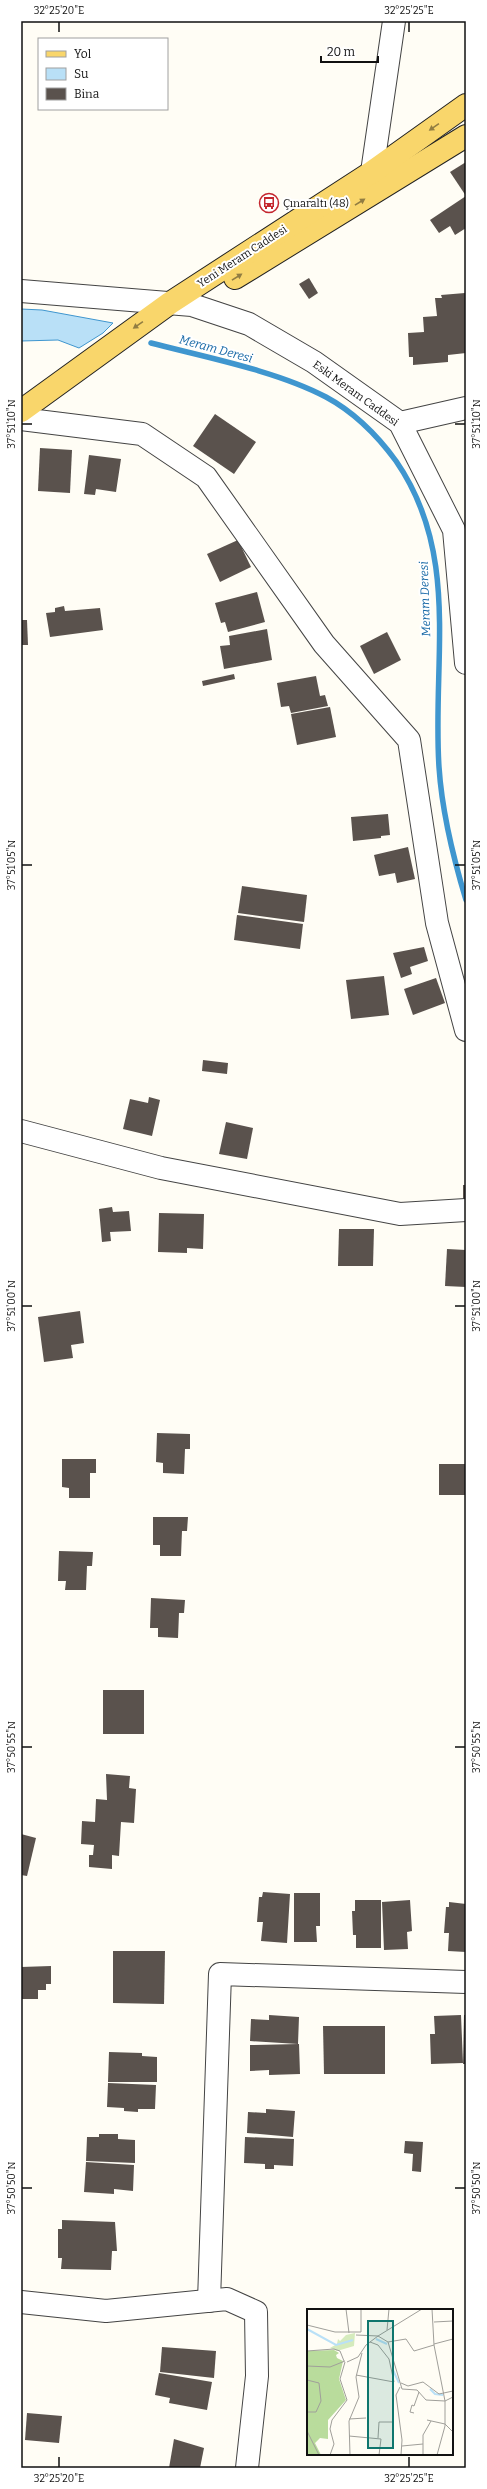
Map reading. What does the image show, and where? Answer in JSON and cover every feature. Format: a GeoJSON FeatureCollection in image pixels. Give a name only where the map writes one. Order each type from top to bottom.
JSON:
{"type":"FeatureCollection","features":[{"type":"Feature","properties":{"kind":"main road","name":"Yeni Meram Caddesi"},"geometry":{"type":"LineString","coordinates":[[24,419],[170,303],[372,172],[466,105]]}},
{"type":"Feature","properties":{"kind":"main road","name":"Yeni Meram Caddesi"},"geometry":{"type":"LineString","coordinates":[[24,419],[192,305],[466,136]]}},
{"type":"Feature","properties":{"kind":"street"},"geometry":{"type":"LineString","coordinates":[[372,172],[394,21]]}},
{"type":"Feature","properties":{"kind":"street","name":"Eski Meram Caddesi"},"geometry":{"type":"LineString","coordinates":[[21,291],[192,305],[249,324],[314,362],[400,423],[454,530],[466,663]]}},
{"type":"Feature","properties":{"kind":"street"},"geometry":{"type":"LineString","coordinates":[[400,423],[466,408]]}},
{"type":"Feature","properties":{"kind":"street"},"geometry":{"type":"LineString","coordinates":[[24,419],[142,434],[206,477],[324,644],[409,740],[437,923],[466,1030]]}},
{"type":"Feature","properties":{"kind":"street"},"geometry":{"type":"LineString","coordinates":[[21,1131],[161,1168],[400,1214],[466,1210]]}},
{"type":"Feature","properties":{"kind":"street"},"geometry":{"type":"LineString","coordinates":[[209,2301],[220,1974],[466,1982]]}},
{"type":"Feature","properties":{"kind":"street"},"geometry":{"type":"LineString","coordinates":[[21,2302],[106,2311],[227,2299],[256,2312],[258,2376],[247,2468]]}},
{"type":"Feature","properties":{"kind":"water"},"geometry":{"type":"Polygon","coordinates":[[[21,309],[42,310],[113,323],[103,333],[79,348],[58,340],[21,341],[21,309]]]}},
{"type":"Feature","properties":{"kind":"building"},"geometry":{"type":"Polygon","coordinates":[[[466,162],[466,196],[450,172],[466,162]]]}},
{"type":"Feature","properties":{"kind":"building"},"geometry":{"type":"Polygon","coordinates":[[[466,196],[466,228],[455,235],[450,226],[439,233],[430,220],[466,196]]]}},
{"type":"Feature","properties":{"kind":"building"},"geometry":{"type":"Polygon","coordinates":[[[309,278],[318,293],[309,299],[299,284],[309,278]]]}},
{"type":"Feature","properties":{"kind":"building"},"geometry":{"type":"Polygon","coordinates":[[[465,293],[466,353],[448,355],[448,362],[413,365],[413,357],[409,357],[408,333],[424,332],[423,317],[437,316],[435,298],[442,298],[441,295],[465,293]]]}},
{"type":"Feature","properties":{"kind":"building"},"geometry":{"type":"Polygon","coordinates":[[[215,414],[256,442],[234,474],[193,446],[215,414]]]}},
{"type":"Feature","properties":{"kind":"building"},"geometry":{"type":"Polygon","coordinates":[[[40,448],[72,450],[70,493],[38,491],[40,448]]]}},
{"type":"Feature","properties":{"kind":"building"},"geometry":{"type":"Polygon","coordinates":[[[89,455],[121,459],[116,492],[96,489],[95,495],[84,494],[89,455]]]}},
{"type":"Feature","properties":{"kind":"building"},"geometry":{"type":"Polygon","coordinates":[[[238,540],[251,567],[220,582],[207,554],[238,540]]]}},
{"type":"Feature","properties":{"kind":"building"},"geometry":{"type":"Polygon","coordinates":[[[257,592],[265,622],[228,632],[225,622],[221,623],[215,603],[257,592]]]}},
{"type":"Feature","properties":{"kind":"building"},"geometry":{"type":"Polygon","coordinates":[[[64,606],[65,611],[100,608],[103,630],[50,637],[46,613],[55,612],[55,608],[64,606]]]}},
{"type":"Feature","properties":{"kind":"building"},"geometry":{"type":"Polygon","coordinates":[[[21,620],[27,620],[28,645],[21,645],[21,620]]]}},
{"type":"Feature","properties":{"kind":"building"},"geometry":{"type":"Polygon","coordinates":[[[267,629],[272,660],[224,669],[220,646],[230,645],[229,636],[267,629]]]}},
{"type":"Feature","properties":{"kind":"building"},"geometry":{"type":"Polygon","coordinates":[[[387,632],[401,660],[374,674],[360,646],[387,632]]]}},
{"type":"Feature","properties":{"kind":"building"},"geometry":{"type":"Polygon","coordinates":[[[234,674],[235,679],[203,686],[202,681],[234,674]]]}},
{"type":"Feature","properties":{"kind":"building"},"geometry":{"type":"Polygon","coordinates":[[[316,676],[320,696],[325,695],[328,706],[291,713],[289,706],[281,707],[277,683],[316,676]]]}},
{"type":"Feature","properties":{"kind":"building"},"geometry":{"type":"Polygon","coordinates":[[[330,707],[336,737],[297,745],[291,714],[330,707]]]}},
{"type":"Feature","properties":{"kind":"building"},"geometry":{"type":"Polygon","coordinates":[[[388,814],[390,835],[381,836],[381,838],[353,841],[351,817],[388,814]]]}},
{"type":"Feature","properties":{"kind":"building"},"geometry":{"type":"Polygon","coordinates":[[[408,847],[415,879],[397,883],[395,873],[379,876],[374,855],[408,847]]]}},
{"type":"Feature","properties":{"kind":"building"},"geometry":{"type":"Polygon","coordinates":[[[242,886],[307,895],[304,922],[238,913],[242,886]]]}},
{"type":"Feature","properties":{"kind":"building"},"geometry":{"type":"Polygon","coordinates":[[[237,915],[303,924],[300,949],[234,940],[237,915]]]}},
{"type":"Feature","properties":{"kind":"building"},"geometry":{"type":"Polygon","coordinates":[[[424,947],[428,961],[410,967],[412,974],[401,978],[393,953],[424,947]]]}},
{"type":"Feature","properties":{"kind":"building"},"geometry":{"type":"Polygon","coordinates":[[[384,976],[389,1015],[351,1019],[346,980],[384,976]]]}},
{"type":"Feature","properties":{"kind":"building"},"geometry":{"type":"Polygon","coordinates":[[[436,978],[445,1003],[413,1015],[404,989],[436,978]]]}},
{"type":"Feature","properties":{"kind":"building"},"geometry":{"type":"Polygon","coordinates":[[[203,1060],[228,1063],[227,1074],[202,1071],[203,1060]]]}},
{"type":"Feature","properties":{"kind":"building"},"geometry":{"type":"Polygon","coordinates":[[[149,1097],[160,1100],[152,1136],[123,1129],[130,1099],[148,1103],[149,1097]]]}},
{"type":"Feature","properties":{"kind":"building"},"geometry":{"type":"Polygon","coordinates":[[[226,1122],[253,1128],[247,1159],[219,1154],[226,1122]]]}},
{"type":"Feature","properties":{"kind":"building"},"geometry":{"type":"Polygon","coordinates":[[[463,1185],[466,1185],[466,1201],[463,1201],[463,1185]]]}},
{"type":"Feature","properties":{"kind":"building"},"geometry":{"type":"Polygon","coordinates":[[[112,1207],[113,1212],[129,1211],[131,1231],[110,1232],[111,1241],[102,1242],[99,1209],[112,1207]]]}},
{"type":"Feature","properties":{"kind":"building"},"geometry":{"type":"Polygon","coordinates":[[[159,1213],[204,1214],[203,1249],[187,1248],[187,1253],[158,1252],[159,1213]]]}},
{"type":"Feature","properties":{"kind":"building"},"geometry":{"type":"Polygon","coordinates":[[[339,1229],[374,1229],[373,1266],[338,1266],[339,1229]]]}},
{"type":"Feature","properties":{"kind":"building"},"geometry":{"type":"Polygon","coordinates":[[[447,1249],[466,1250],[466,1287],[445,1286],[447,1249]]]}},
{"type":"Feature","properties":{"kind":"building"},"geometry":{"type":"Polygon","coordinates":[[[80,1311],[84,1343],[71,1345],[73,1358],[44,1362],[38,1317],[80,1311]]]}},
{"type":"Feature","properties":{"kind":"building"},"geometry":{"type":"Polygon","coordinates":[[[157,1433],[190,1434],[190,1449],[185,1449],[184,1474],[163,1473],[163,1463],[156,1462],[157,1433]]]}},
{"type":"Feature","properties":{"kind":"building"},"geometry":{"type":"Polygon","coordinates":[[[62,1459],[96,1459],[96,1473],[90,1473],[90,1498],[69,1498],[69,1488],[62,1487],[62,1459]]]}},
{"type":"Feature","properties":{"kind":"building"},"geometry":{"type":"Polygon","coordinates":[[[439,1464],[466,1464],[466,1495],[439,1495],[439,1464]]]}},
{"type":"Feature","properties":{"kind":"building"},"geometry":{"type":"Polygon","coordinates":[[[153,1517],[188,1517],[187,1531],[182,1531],[181,1556],[160,1556],[160,1545],[153,1545],[153,1517]]]}},
{"type":"Feature","properties":{"kind":"building"},"geometry":{"type":"Polygon","coordinates":[[[59,1551],[93,1552],[92,1566],[87,1566],[86,1590],[65,1590],[66,1581],[58,1581],[59,1551]]]}},
{"type":"Feature","properties":{"kind":"building"},"geometry":{"type":"Polygon","coordinates":[[[151,1598],[185,1600],[184,1613],[179,1613],[178,1638],[158,1637],[158,1628],[150,1628],[151,1598]]]}},
{"type":"Feature","properties":{"kind":"building"},"geometry":{"type":"Polygon","coordinates":[[[103,1690],[144,1690],[144,1734],[103,1734],[103,1690]]]}},
{"type":"Feature","properties":{"kind":"building"},"geometry":{"type":"Polygon","coordinates":[[[106,1774],[130,1776],[129,1788],[136,1789],[134,1823],[121,1822],[119,1856],[112,1855],[112,1869],[89,1867],[89,1855],[93,1855],[94,1845],[81,1844],[82,1821],[95,1822],[96,1799],[107,1800],[106,1774]]]}},
{"type":"Feature","properties":{"kind":"building"},"geometry":{"type":"Polygon","coordinates":[[[21,1834],[36,1838],[27,1876],[21,1875],[21,1834]]]}},
{"type":"Feature","properties":{"kind":"building"},"geometry":{"type":"Polygon","coordinates":[[[263,1892],[290,1894],[287,1943],[261,1941],[263,1922],[257,1922],[259,1897],[262,1897],[263,1892]]]}},
{"type":"Feature","properties":{"kind":"building"},"geometry":{"type":"Polygon","coordinates":[[[294,1893],[320,1893],[320,1926],[316,1926],[317,1942],[294,1942],[294,1893]]]}},
{"type":"Feature","properties":{"kind":"building"},"geometry":{"type":"Polygon","coordinates":[[[355,1900],[381,1900],[381,1948],[356,1948],[356,1935],[353,1935],[352,1911],[355,1911],[355,1900]]]}},
{"type":"Feature","properties":{"kind":"building"},"geometry":{"type":"Polygon","coordinates":[[[410,1900],[412,1931],[407,1932],[408,1949],[384,1950],[382,1902],[410,1900]]]}},
{"type":"Feature","properties":{"kind":"building"},"geometry":{"type":"Polygon","coordinates":[[[449,1902],[466,1904],[466,1952],[448,1951],[449,1933],[444,1933],[446,1907],[449,1907],[449,1902]]]}},
{"type":"Feature","properties":{"kind":"building"},"geometry":{"type":"Polygon","coordinates":[[[113,1951],[165,1951],[164,2004],[113,2003],[113,1951]]]}},
{"type":"Feature","properties":{"kind":"building"},"geometry":{"type":"Polygon","coordinates":[[[51,1966],[51,1984],[46,1984],[46,1990],[38,1990],[38,1999],[21,1999],[21,1967],[51,1966]]]}},
{"type":"Feature","properties":{"kind":"building"},"geometry":{"type":"Polygon","coordinates":[[[269,2015],[299,2017],[298,2044],[250,2041],[251,2019],[269,2020],[269,2015]]]}},
{"type":"Feature","properties":{"kind":"building"},"geometry":{"type":"Polygon","coordinates":[[[461,2015],[463,2063],[431,2064],[430,2034],[435,2034],[434,2016],[461,2015]]]}},
{"type":"Feature","properties":{"kind":"building"},"geometry":{"type":"Polygon","coordinates":[[[464,2015],[466,2015],[466,2064],[463,2064],[464,2015]]]}},
{"type":"Feature","properties":{"kind":"building"},"geometry":{"type":"Polygon","coordinates":[[[323,2026],[385,2026],[385,2074],[324,2074],[323,2026]]]}},
{"type":"Feature","properties":{"kind":"building"},"geometry":{"type":"Polygon","coordinates":[[[299,2044],[300,2074],[269,2075],[269,2070],[250,2071],[250,2045],[299,2044]]]}},
{"type":"Feature","properties":{"kind":"building"},"geometry":{"type":"Polygon","coordinates":[[[109,2052],[142,2053],[142,2056],[157,2057],[157,2082],[108,2082],[109,2052]]]}},
{"type":"Feature","properties":{"kind":"building"},"geometry":{"type":"Polygon","coordinates":[[[108,2083],[156,2085],[155,2109],[138,2109],[138,2112],[124,2111],[124,2108],[107,2107],[108,2083]]]}},
{"type":"Feature","properties":{"kind":"building"},"geometry":{"type":"Polygon","coordinates":[[[266,2109],[295,2111],[293,2137],[247,2133],[248,2112],[266,2113],[266,2109]]]}},
{"type":"Feature","properties":{"kind":"building"},"geometry":{"type":"Polygon","coordinates":[[[99,2134],[118,2134],[118,2139],[135,2140],[135,2163],[86,2161],[87,2137],[99,2137],[99,2134]]]}},
{"type":"Feature","properties":{"kind":"building"},"geometry":{"type":"Polygon","coordinates":[[[245,2137],[294,2139],[293,2166],[274,2165],[274,2169],[265,2169],[265,2164],[244,2163],[245,2137]]]}},
{"type":"Feature","properties":{"kind":"building"},"geometry":{"type":"Polygon","coordinates":[[[405,2141],[423,2142],[421,2172],[412,2171],[413,2154],[404,2153],[405,2141]]]}},
{"type":"Feature","properties":{"kind":"building"},"geometry":{"type":"Polygon","coordinates":[[[86,2162],[134,2165],[133,2191],[114,2189],[114,2194],[84,2192],[86,2162]]]}},
{"type":"Feature","properties":{"kind":"building"},"geometry":{"type":"Polygon","coordinates":[[[62,2220],[115,2222],[117,2251],[112,2251],[111,2270],[61,2269],[62,2258],[58,2258],[58,2229],[62,2229],[62,2220]]]}},
{"type":"Feature","properties":{"kind":"building"},"geometry":{"type":"Polygon","coordinates":[[[162,2347],[216,2351],[214,2378],[160,2372],[162,2347]]]}},
{"type":"Feature","properties":{"kind":"building"},"geometry":{"type":"Polygon","coordinates":[[[159,2373],[212,2382],[207,2410],[169,2403],[170,2398],[155,2395],[159,2373]]]}},
{"type":"Feature","properties":{"kind":"building"},"geometry":{"type":"Polygon","coordinates":[[[27,2413],[62,2416],[59,2443],[25,2440],[27,2413]]]}},
{"type":"Feature","properties":{"kind":"building"},"geometry":{"type":"Polygon","coordinates":[[[174,2439],[204,2448],[200,2468],[169,2468],[174,2439]]]}},
{"type":"Feature","properties":{"kind":"waterway","name":"Meram Deresi"},"geometry":{"type":"LineString","coordinates":[[151,343],[263,372],[307,388],[326,397],[346,410],[373,433],[396,461],[416,497],[429,534],[436,571],[439,610],[438,727],[440,784],[449,835],[466,900]]}},
{"type":"Feature","properties":{"kind":"place","name":"Çınaraltı (48)"},"geometry":{"type":"Point","coordinates":[269,203]}}]}
